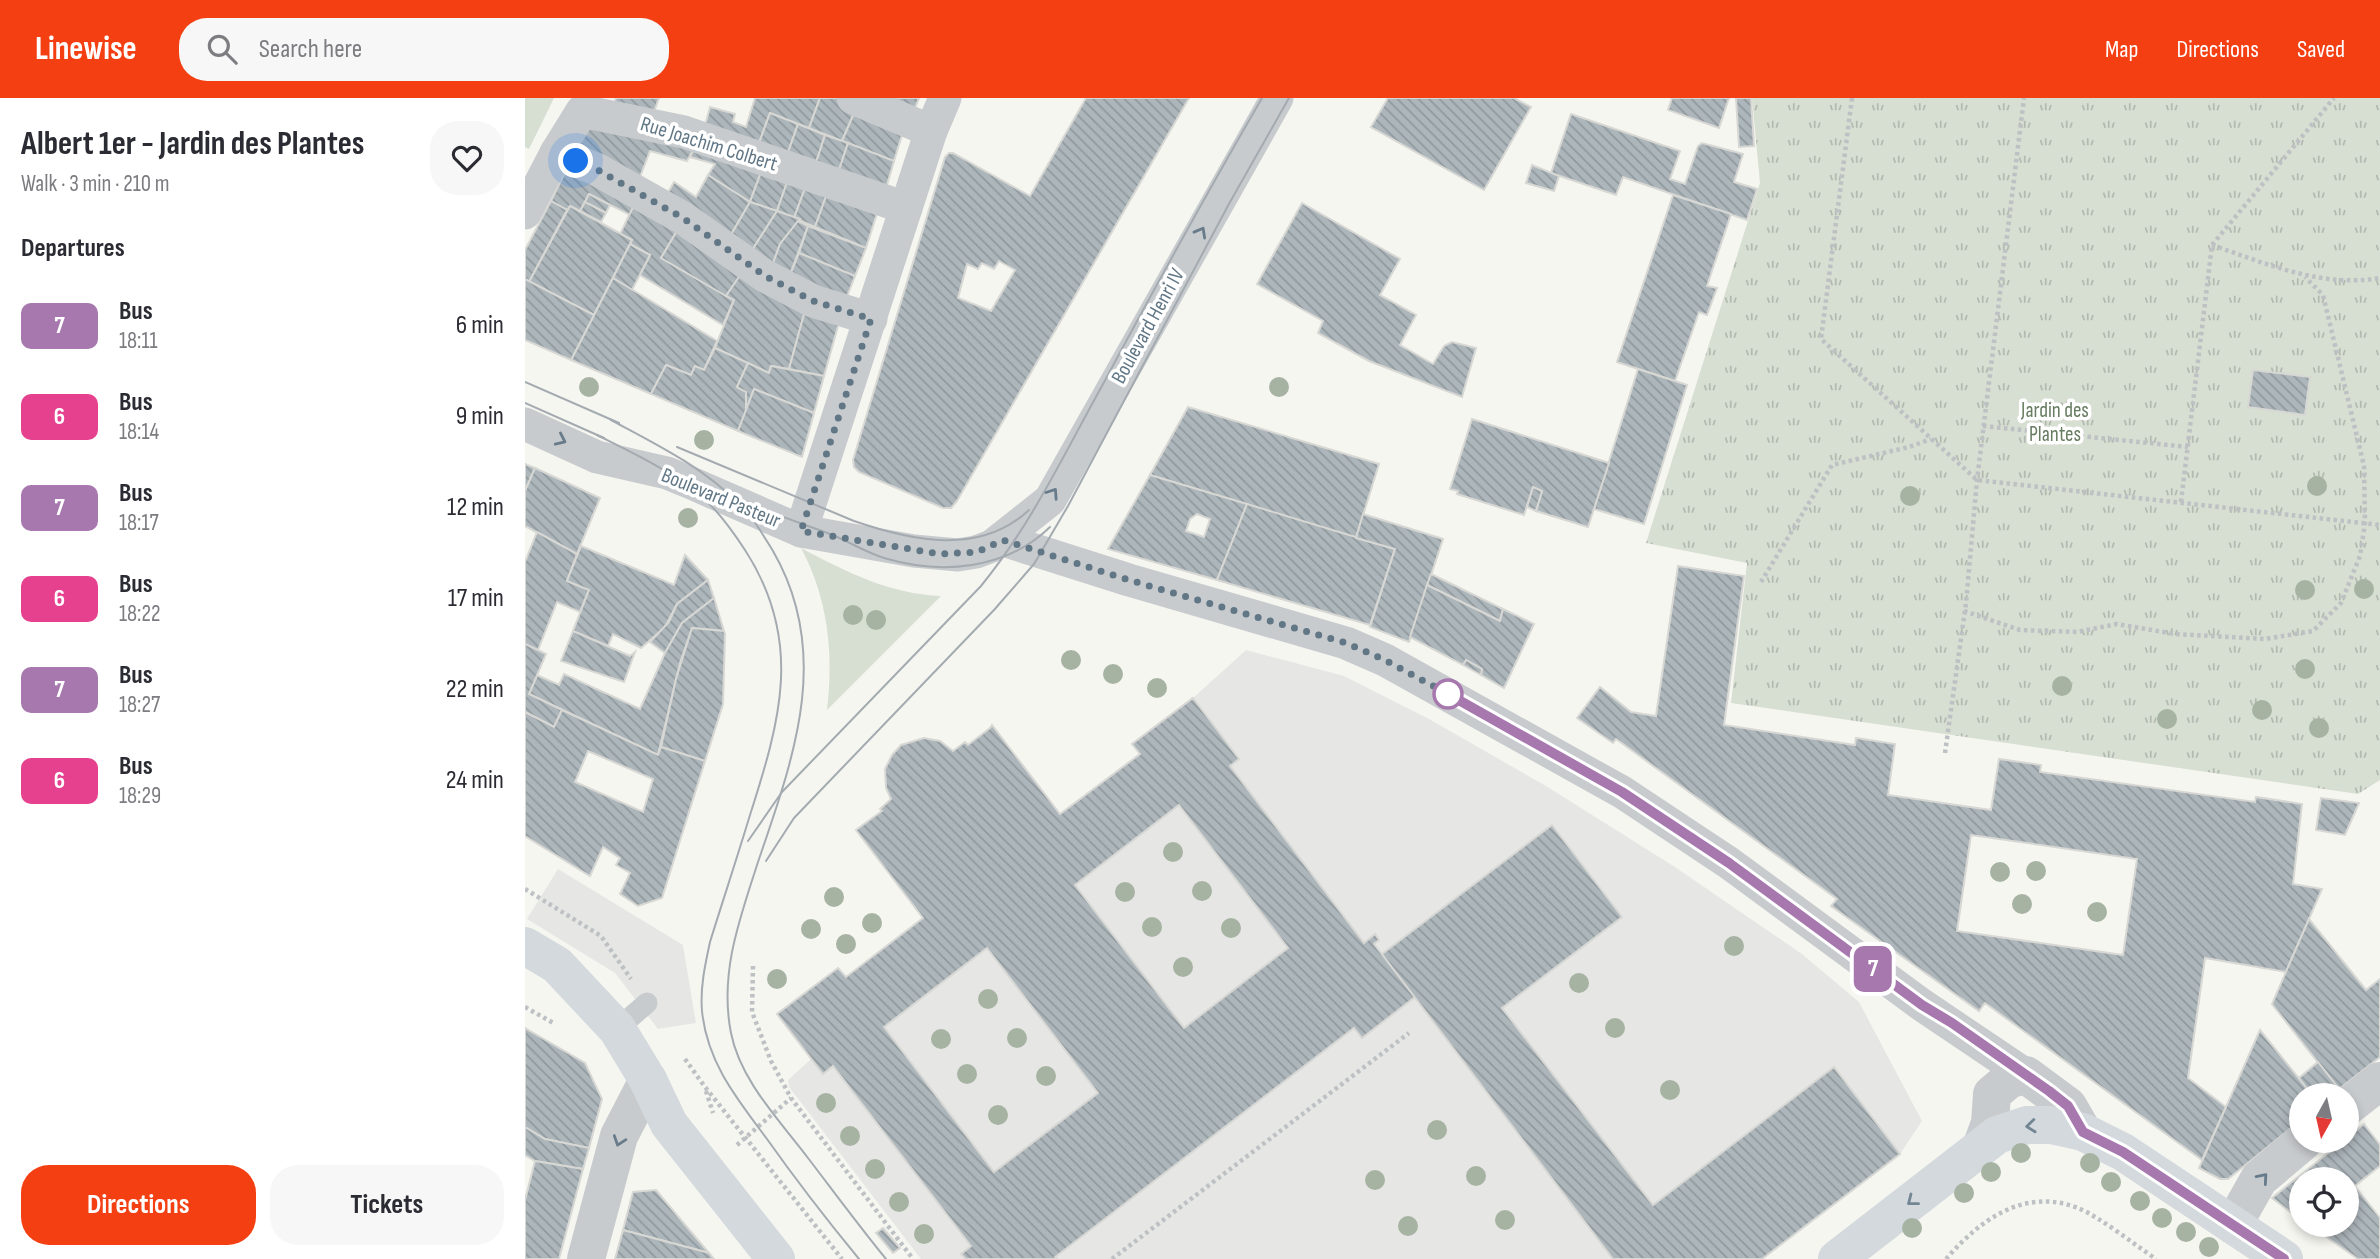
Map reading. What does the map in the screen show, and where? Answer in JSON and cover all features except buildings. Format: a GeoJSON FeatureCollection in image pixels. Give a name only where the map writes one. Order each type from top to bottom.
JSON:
{"type":"FeatureCollection","features":[{"type":"Feature","properties":{"kind":"main road"},"geometry":{"type":"LineString","coordinates":[[525,946],[557,964],[617,1029],[648,1080],[669,1124],[776,1259]]}},
{"type":"Feature","properties":{"kind":"main road"},"geometry":{"type":"LineString","coordinates":[[1837,1259],[1982,1145],[2008,1130],[2027,1125],[2051,1125],[2083,1132],[2123,1152],[2284,1259]]}},
{"type":"Feature","properties":{"kind":"street"},"geometry":{"type":"LineString","coordinates":[[853,98],[931,131]]}},
{"type":"Feature","properties":{"kind":"street"},"geometry":{"type":"LineString","coordinates":[[801,531],[931,131],[945,98]]}},
{"type":"Feature","properties":{"kind":"street","name":"Boulevard Henri IV"},"geometry":{"type":"LineString","coordinates":[[1003,540],[1050,500],[1277,98]]}},
{"type":"Feature","properties":{"kind":"street","name":"Rue Joachim Colbert"},"geometry":{"type":"LineString","coordinates":[[525,213],[556,153],[582,111],[684,132],[906,208]]}},
{"type":"Feature","properties":{"kind":"street"},"geometry":{"type":"LineString","coordinates":[[556,153],[596,169],[672,212],[765,276],[801,295],[871,319]]}},
{"type":"Feature","properties":{"kind":"street","name":"Boulevard Pasteur"},"geometry":{"type":"LineString","coordinates":[[525,424],[597,457],[667,473],[801,531],[940,554],[977,552],[1003,540]]}},
{"type":"Feature","properties":{"kind":"street"},"geometry":{"type":"LineString","coordinates":[[1003,540],[1346,643],[1385,660],[1622,792],[1729,863],[1922,1005],[1952,1023],[2068,1106],[2083,1132]]}},
{"type":"Feature","properties":{"kind":"street"},"geometry":{"type":"LineString","coordinates":[[1952,1023],[1983,1071],[1992,1094],[1990,1123],[1982,1145]]}},
{"type":"Feature","properties":{"kind":"street"},"geometry":{"type":"LineString","coordinates":[[1992,1094],[2010,1079],[2026,1075]]}},
{"type":"Feature","properties":{"kind":"street"},"geometry":{"type":"LineString","coordinates":[[586,1259],[619,1136],[648,1080]]}},
{"type":"Feature","properties":{"kind":"street"},"geometry":{"type":"LineString","coordinates":[[2359,1098],[2380,1081]]}},
{"type":"Feature","properties":{"kind":"street"},"geometry":{"type":"LineString","coordinates":[[2233,1225],[2259,1180],[2290,1153]]}},
{"type":"Feature","properties":{"kind":"lane"},"geometry":{"type":"LineString","coordinates":[[617,1029],[647,1003]]}},
{"type":"Feature","properties":{"kind":"path"},"geometry":{"type":"LineString","coordinates":[[1852,98],[1821,339],[1976,480],[2380,525]]}},
{"type":"Feature","properties":{"kind":"path"},"geometry":{"type":"LineString","coordinates":[[1945,753],[2024,98]]}},
{"type":"Feature","properties":{"kind":"path"},"geometry":{"type":"LineString","coordinates":[[2181,502],[2213,246],[2334,98]]}},
{"type":"Feature","properties":{"kind":"path"},"geometry":{"type":"LineString","coordinates":[[2213,246],[2305,277],[2361,281],[2380,278]]}},
{"type":"Feature","properties":{"kind":"path"},"geometry":{"type":"LineString","coordinates":[[1964,611],[2020,630],[2077,632],[2117,624],[2175,634],[2265,639],[2313,631],[2341,603],[2360,556],[2365,523],[2364,466],[2323,295],[2305,277]]}},
{"type":"Feature","properties":{"kind":"path"},"geometry":{"type":"LineString","coordinates":[[1983,426],[2187,447]]}},
{"type":"Feature","properties":{"kind":"path"},"geometry":{"type":"LineString","coordinates":[[1761,582],[1832,466],[1931,439]]}},
{"type":"Feature","properties":{"kind":"path"},"geometry":{"type":"LineString","coordinates":[[525,889],[601,936]]}},
{"type":"Feature","properties":{"kind":"path"},"geometry":{"type":"LineString","coordinates":[[753,966],[752,1012],[771,1061],[791,1098],[913,1259]]}},
{"type":"Feature","properties":{"kind":"path"},"geometry":{"type":"LineString","coordinates":[[1112,1259],[1409,1033]]}},
{"type":"Feature","properties":{"kind":"path"},"geometry":{"type":"LineString","coordinates":[[705,1087],[842,1259]]}},
{"type":"Feature","properties":{"kind":"path"},"geometry":{"type":"LineString","coordinates":[[1946,1259],[1963,1240],[1993,1216],[2005,1209],[2033,1201],[2057,1202],[2081,1209],[2156,1259]]}},
{"type":"Feature","properties":{"kind":"shaded area"},"geometry":{"type":"Polygon","coordinates":[[[1246,650],[1344,676],[1429,719],[1546,786],[1675,867],[1802,954],[1859,1002],[1922,1121],[1900,1154],[1762,1259],[921,1259],[789,1087],[788,1080],[811,1059],[777,1014],[838,968],[846,977],[1139,754],[1132,744],[1193,698],[1246,650]]]}},
{"type":"Feature","properties":{"kind":"shaded area"},"geometry":{"type":"Polygon","coordinates":[[[558,869],[683,945],[696,1023],[658,1029],[615,973],[527,919],[558,869]]]}},
{"type":"Feature","properties":{"kind":"green space"},"geometry":{"type":"Polygon","coordinates":[[[525,98],[554,98],[529,149],[525,147],[525,98]]]}},
{"type":"Feature","properties":{"kind":"green space","name":"Jardin des Plantes"},"geometry":{"type":"Polygon","coordinates":[[[1752,98],[2380,98],[2380,780],[2358,794],[1731,703],[1747,563],[1646,543],[1760,183],[1752,98]]]}},
{"type":"Feature","properties":{"kind":"green space"},"geometry":{"type":"Polygon","coordinates":[[[801,548],[886,586],[941,596],[827,710],[830,668],[827,627],[817,587],[801,548]]]}},
{"type":"Feature","properties":{"kind":"tram line"},"geometry":{"type":"LineString","coordinates":[[748,841],[782,792],[981,586],[1016,539],[1262,98]]}},
{"type":"Feature","properties":{"kind":"tram line"},"geometry":{"type":"LineString","coordinates":[[766,861],[794,818],[994,610],[1034,564],[1289,98]]}},
{"type":"Feature","properties":{"kind":"tram line"},"geometry":{"type":"LineString","coordinates":[[525,382],[619,423]]}},
{"type":"Feature","properties":{"kind":"tram line"},"geometry":{"type":"LineString","coordinates":[[525,403],[604,438]]}},
{"type":"Feature","properties":{"kind":"tram line"},"geometry":{"type":"LineString","coordinates":[[611,420],[678,457],[725,491],[757,526],[773,551],[791,590],[801,629],[804,668],[801,707],[784,785],[733,946],[728,989],[731,1033],[743,1067],[762,1099],[886,1259]]}},
{"type":"Feature","properties":{"kind":"tram line"},"geometry":{"type":"LineString","coordinates":[[597,435],[674,476],[712,506],[745,550],[763,584],[775,617],[781,681],[777,714],[761,780],[710,942],[702,985],[702,1011],[710,1047],[725,1080],[800,1185],[859,1259]]}},
{"type":"Feature","properties":{"kind":"tram line"},"geometry":{"type":"LineString","coordinates":[[677,447],[854,521],[899,534],[945,540],[967,539],[989,534],[1010,524],[1029,510]]}},
{"type":"Feature","properties":{"kind":"tram line"},"geometry":{"type":"LineString","coordinates":[[735,496],[877,556],[928,566],[972,565],[993,560],[1014,552],[1050,527]]}},
{"type":"Feature","properties":{"kind":"bus line","name":"7"},"geometry":{"type":"LineString","coordinates":[[1448,694],[1622,792],[1729,863],[1922,1005],[2049,1091],[2068,1106],[2083,1132],[2123,1152],[2284,1259]]}},
{"type":"Feature","properties":{"kind":"route"},"geometry":{"type":"LineString","coordinates":[[576,161],[596,169],[683,218],[765,276],[813,301],[871,319],[801,531],[913,551],[958,555],[977,552],[1003,540],[1346,643],[1385,660],[1448,694]]}}]}
